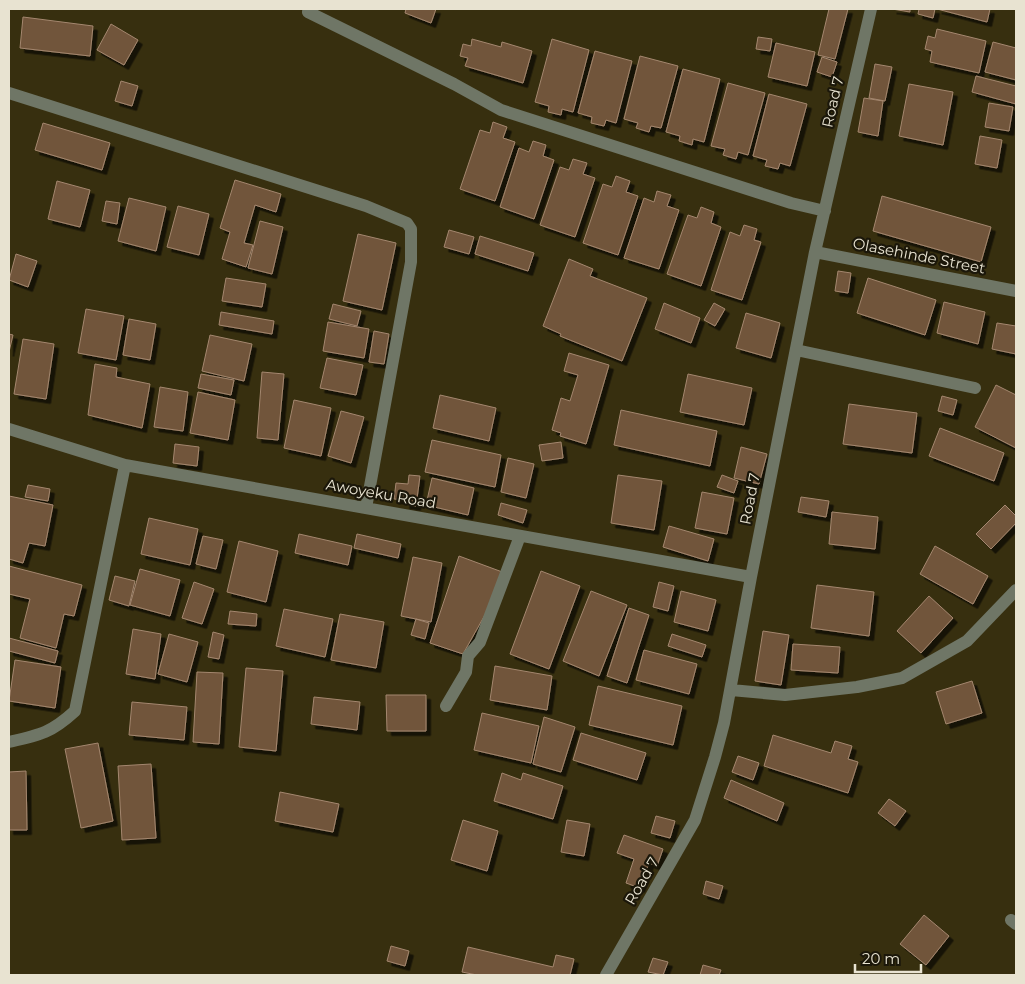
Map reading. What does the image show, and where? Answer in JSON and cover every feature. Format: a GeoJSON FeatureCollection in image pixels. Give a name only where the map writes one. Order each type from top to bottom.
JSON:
{"type":"FeatureCollection","features":[{"type":"Feature","properties":{"kind":"street","name":"Road 7"},"geometry":{"type":"LineString","coordinates":[[606,975],[695,820],[722,732],[815,252],[871,9]]}},
{"type":"Feature","properties":{"kind":"street"},"geometry":{"type":"LineString","coordinates":[[308,12],[454,84],[501,110],[791,203],[825,211]]}},
{"type":"Feature","properties":{"kind":"street"},"geometry":{"type":"LineString","coordinates":[[9,93],[366,206],[407,223],[411,229],[411,262],[366,508]]}},
{"type":"Feature","properties":{"kind":"street","name":"Olasehinde Street"},"geometry":{"type":"LineString","coordinates":[[815,252],[1016,291]]}},
{"type":"Feature","properties":{"kind":"street"},"geometry":{"type":"LineString","coordinates":[[796,350],[975,388]]}},
{"type":"Feature","properties":{"kind":"street","name":"Awoyeku Road"},"geometry":{"type":"LineString","coordinates":[[9,429],[125,465],[751,577]]}},
{"type":"Feature","properties":{"kind":"street"},"geometry":{"type":"LineString","coordinates":[[9,742],[37,736],[58,726],[75,711],[125,465]]}},
{"type":"Feature","properties":{"kind":"street"},"geometry":{"type":"LineString","coordinates":[[446,706],[466,672],[468,656],[480,642],[520,536]]}},
{"type":"Feature","properties":{"kind":"street"},"geometry":{"type":"LineString","coordinates":[[731,690],[784,695],[857,687],[902,678],[967,641],[1016,590]]}},
{"type":"Feature","properties":{"kind":"building"},"geometry":{"type":"Polygon","coordinates":[[[406,9],[436,9],[431,23],[405,13],[406,9]]]}},
{"type":"Feature","properties":{"kind":"building"},"geometry":{"type":"Polygon","coordinates":[[[829,9],[848,9],[835,59],[818,55],[829,9]]]}},
{"type":"Feature","properties":{"kind":"building"},"geometry":{"type":"Polygon","coordinates":[[[892,9],[910,9],[910,12],[892,9]]]}},
{"type":"Feature","properties":{"kind":"building"},"geometry":{"type":"Polygon","coordinates":[[[919,9],[935,9],[933,18],[918,14],[919,9]]]}},
{"type":"Feature","properties":{"kind":"building"},"geometry":{"type":"Polygon","coordinates":[[[937,9],[990,9],[987,22],[937,9]]]}},
{"type":"Feature","properties":{"kind":"building"},"geometry":{"type":"Polygon","coordinates":[[[23,17],[93,26],[90,56],[20,48],[23,17]]]}},
{"type":"Feature","properties":{"kind":"building"},"geometry":{"type":"Polygon","coordinates":[[[111,24],[138,40],[124,65],[97,50],[111,24]]]}},
{"type":"Feature","properties":{"kind":"building"},"geometry":{"type":"Polygon","coordinates":[[[937,29],[986,41],[979,73],[930,62],[932,51],[925,49],[928,36],[935,38],[937,29]]]}},
{"type":"Feature","properties":{"kind":"building"},"geometry":{"type":"Polygon","coordinates":[[[758,37],[772,39],[770,51],[756,49],[758,37]]]}},
{"type":"Feature","properties":{"kind":"building"},"geometry":{"type":"Polygon","coordinates":[[[472,39],[501,47],[502,42],[532,51],[523,83],[465,66],[468,58],[460,56],[463,44],[471,46],[472,39]]]}},
{"type":"Feature","properties":{"kind":"building"},"geometry":{"type":"Polygon","coordinates":[[[552,39],[589,50],[573,112],[562,109],[561,115],[548,112],[549,106],[535,102],[552,39]]]}},
{"type":"Feature","properties":{"kind":"building"},"geometry":{"type":"Polygon","coordinates":[[[993,42],[1016,48],[1016,80],[985,72],[993,42]]]}},
{"type":"Feature","properties":{"kind":"building"},"geometry":{"type":"Polygon","coordinates":[[[776,43],[815,52],[807,86],[768,77],[776,43]]]}},
{"type":"Feature","properties":{"kind":"building"},"geometry":{"type":"Polygon","coordinates":[[[595,51],[632,61],[616,123],[606,120],[604,126],[591,123],[592,117],[578,113],[595,51]]]}},
{"type":"Feature","properties":{"kind":"building"},"geometry":{"type":"Polygon","coordinates":[[[640,56],[678,66],[661,128],[651,126],[649,132],[636,128],[638,123],[624,119],[640,56]]]}},
{"type":"Feature","properties":{"kind":"building"},"geometry":{"type":"Polygon","coordinates":[[[822,57],[837,62],[832,77],[817,72],[822,57]]]}},
{"type":"Feature","properties":{"kind":"building"},"geometry":{"type":"Polygon","coordinates":[[[875,64],[892,67],[885,101],[869,98],[875,64]]]}},
{"type":"Feature","properties":{"kind":"building"},"geometry":{"type":"Polygon","coordinates":[[[683,69],[720,79],[704,142],[693,139],[692,145],[679,141],[680,136],[666,132],[683,69]]]}},
{"type":"Feature","properties":{"kind":"building"},"geometry":{"type":"Polygon","coordinates":[[[976,76],[1016,86],[1016,104],[972,92],[976,76]]]}},
{"type":"Feature","properties":{"kind":"building"},"geometry":{"type":"Polygon","coordinates":[[[121,81],[138,86],[132,106],[115,101],[121,81]]]}},
{"type":"Feature","properties":{"kind":"building"},"geometry":{"type":"Polygon","coordinates":[[[728,83],[765,93],[748,155],[738,152],[736,159],[723,155],[725,149],[711,146],[728,83]]]}},
{"type":"Feature","properties":{"kind":"building"},"geometry":{"type":"Polygon","coordinates":[[[909,84],[953,92],[943,145],[899,136],[909,84]]]}},
{"type":"Feature","properties":{"kind":"building"},"geometry":{"type":"Polygon","coordinates":[[[769,94],[807,104],[790,166],[780,163],[778,169],[765,166],[767,160],[753,156],[769,94]]]}},
{"type":"Feature","properties":{"kind":"building"},"geometry":{"type":"Polygon","coordinates":[[[864,98],[883,101],[878,136],[858,132],[864,98]]]}},
{"type":"Feature","properties":{"kind":"building"},"geometry":{"type":"Polygon","coordinates":[[[989,103],[1013,107],[1009,131],[985,127],[989,103]]]}},
{"type":"Feature","properties":{"kind":"building"},"geometry":{"type":"Polygon","coordinates":[[[493,122],[507,127],[503,138],[515,142],[495,201],[460,189],[480,130],[490,133],[493,122]]]}},
{"type":"Feature","properties":{"kind":"building"},"geometry":{"type":"Polygon","coordinates":[[[43,123],[110,143],[102,170],[35,150],[43,123]]]}},
{"type":"Feature","properties":{"kind":"building"},"geometry":{"type":"Polygon","coordinates":[[[980,136],[1002,140],[997,168],[975,164],[980,136]]]}},
{"type":"Feature","properties":{"kind":"building"},"geometry":{"type":"Polygon","coordinates":[[[533,141],[546,145],[543,156],[554,160],[534,219],[500,207],[519,148],[529,152],[533,141]]]}},
{"type":"Feature","properties":{"kind":"building"},"geometry":{"type":"Polygon","coordinates":[[[573,159],[587,163],[583,174],[595,178],[575,237],[540,225],[560,167],[569,170],[573,159]]]}},
{"type":"Feature","properties":{"kind":"building"},"geometry":{"type":"Polygon","coordinates":[[[616,176],[630,181],[626,192],[638,196],[618,255],[583,243],[603,184],[612,187],[616,176]]]}},
{"type":"Feature","properties":{"kind":"building"},"geometry":{"type":"Polygon","coordinates":[[[235,180],[281,194],[276,212],[255,205],[244,243],[253,245],[246,267],[222,259],[230,232],[220,228],[235,180]]]}},
{"type":"Feature","properties":{"kind":"building"},"geometry":{"type":"Polygon","coordinates":[[[57,181],[90,190],[80,227],[48,219],[57,181]]]}},
{"type":"Feature","properties":{"kind":"building"},"geometry":{"type":"Polygon","coordinates":[[[657,191],[671,195],[667,206],[679,210],[659,269],[624,258],[644,198],[654,202],[657,191]]]}},
{"type":"Feature","properties":{"kind":"building"},"geometry":{"type":"Polygon","coordinates":[[[882,196],[991,227],[981,262],[873,231],[882,196]]]}},
{"type":"Feature","properties":{"kind":"building"},"geometry":{"type":"Polygon","coordinates":[[[129,198],[166,207],[156,251],[118,241],[129,198]]]}},
{"type":"Feature","properties":{"kind":"building"},"geometry":{"type":"Polygon","coordinates":[[[106,201],[120,203],[117,224],[102,221],[106,201]]]}},
{"type":"Feature","properties":{"kind":"building"},"geometry":{"type":"Polygon","coordinates":[[[178,206],[209,214],[199,255],[167,247],[178,206]]]}},
{"type":"Feature","properties":{"kind":"building"},"geometry":{"type":"Polygon","coordinates":[[[701,207],[714,212],[711,223],[721,227],[701,286],[667,274],[688,215],[697,218],[701,207]]]}},
{"type":"Feature","properties":{"kind":"building"},"geometry":{"type":"Polygon","coordinates":[[[260,221],[283,227],[272,274],[248,268],[260,221]]]}},
{"type":"Feature","properties":{"kind":"building"},"geometry":{"type":"Polygon","coordinates":[[[744,225],[757,229],[754,240],[761,242],[742,300],[711,290],[730,232],[740,236],[744,225]]]}},
{"type":"Feature","properties":{"kind":"building"},"geometry":{"type":"Polygon","coordinates":[[[449,230],[474,237],[469,254],[444,247],[449,230]]]}},
{"type":"Feature","properties":{"kind":"building"},"geometry":{"type":"Polygon","coordinates":[[[358,234],[396,243],[382,310],[343,301],[358,234]]]}},
{"type":"Feature","properties":{"kind":"building"},"geometry":{"type":"Polygon","coordinates":[[[480,236],[534,253],[528,271],[475,254],[480,236]]]}},
{"type":"Feature","properties":{"kind":"building"},"geometry":{"type":"Polygon","coordinates":[[[16,254],[37,261],[28,287],[9,280],[16,254]]]}},
{"type":"Feature","properties":{"kind":"building"},"geometry":{"type":"Polygon","coordinates":[[[569,259],[593,269],[590,276],[647,298],[622,361],[560,336],[561,334],[543,326],[569,259]]]}},
{"type":"Feature","properties":{"kind":"building"},"geometry":{"type":"Polygon","coordinates":[[[838,271],[851,273],[848,293],[835,291],[838,271]]]}},
{"type":"Feature","properties":{"kind":"building"},"geometry":{"type":"Polygon","coordinates":[[[226,278],[266,284],[262,307],[222,301],[226,278]]]}},
{"type":"Feature","properties":{"kind":"building"},"geometry":{"type":"Polygon","coordinates":[[[868,278],[936,300],[925,335],[857,313],[868,278]]]}},
{"type":"Feature","properties":{"kind":"building"},"geometry":{"type":"Polygon","coordinates":[[[944,302],[985,312],[978,344],[937,333],[944,302]]]}},
{"type":"Feature","properties":{"kind":"building"},"geometry":{"type":"Polygon","coordinates":[[[664,303],[700,318],[691,343],[655,329],[664,303]]]}},
{"type":"Feature","properties":{"kind":"building"},"geometry":{"type":"Polygon","coordinates":[[[714,303],[725,309],[715,326],[704,320],[714,303]]]}},
{"type":"Feature","properties":{"kind":"building"},"geometry":{"type":"Polygon","coordinates":[[[333,304],[361,311],[357,326],[329,319],[333,304]]]}},
{"type":"Feature","properties":{"kind":"building"},"geometry":{"type":"Polygon","coordinates":[[[86,309],[124,316],[116,360],[78,353],[86,309]]]}},
{"type":"Feature","properties":{"kind":"building"},"geometry":{"type":"Polygon","coordinates":[[[221,312],[274,321],[272,334],[219,325],[221,312]]]}},
{"type":"Feature","properties":{"kind":"building"},"geometry":{"type":"Polygon","coordinates":[[[746,313],[780,323],[771,358],[736,348],[746,313]]]}},
{"type":"Feature","properties":{"kind":"building"},"geometry":{"type":"Polygon","coordinates":[[[129,319],[156,324],[150,360],[123,355],[129,319]]]}},
{"type":"Feature","properties":{"kind":"building"},"geometry":{"type":"Polygon","coordinates":[[[328,322],[369,329],[364,358],[323,351],[328,322]]]}},
{"type":"Feature","properties":{"kind":"building"},"geometry":{"type":"Polygon","coordinates":[[[997,323],[1016,326],[1016,354],[992,349],[997,323]]]}},
{"type":"Feature","properties":{"kind":"building"},"geometry":{"type":"Polygon","coordinates":[[[374,331],[389,334],[384,364],[369,362],[374,331]]]}},
{"type":"Feature","properties":{"kind":"building"},"geometry":{"type":"Polygon","coordinates":[[[9,334],[13,335],[9,352],[9,334]]]}},
{"type":"Feature","properties":{"kind":"building"},"geometry":{"type":"Polygon","coordinates":[[[210,335],[252,344],[244,381],[202,371],[210,335]]]}},
{"type":"Feature","properties":{"kind":"building"},"geometry":{"type":"Polygon","coordinates":[[[23,339],[54,344],[46,399],[14,394],[23,339]]]}},
{"type":"Feature","properties":{"kind":"building"},"geometry":{"type":"Polygon","coordinates":[[[569,353],[609,365],[586,444],[560,436],[561,433],[552,430],[561,398],[570,401],[578,375],[564,371],[569,353]]]}},
{"type":"Feature","properties":{"kind":"building"},"geometry":{"type":"Polygon","coordinates":[[[327,358],[363,365],[356,395],[320,388],[327,358]]]}},
{"type":"Feature","properties":{"kind":"building"},"geometry":{"type":"Polygon","coordinates":[[[95,364],[117,368],[116,377],[150,384],[142,428],[88,415],[95,364]]]}},
{"type":"Feature","properties":{"kind":"building"},"geometry":{"type":"Polygon","coordinates":[[[262,372],[284,374],[278,440],[257,438],[262,372]]]}},
{"type":"Feature","properties":{"kind":"building"},"geometry":{"type":"Polygon","coordinates":[[[201,374],[234,380],[231,395],[198,388],[201,374]]]}},
{"type":"Feature","properties":{"kind":"building"},"geometry":{"type":"Polygon","coordinates":[[[688,374],[752,388],[744,425],[680,412],[688,374]]]}},
{"type":"Feature","properties":{"kind":"building"},"geometry":{"type":"Polygon","coordinates":[[[996,385],[1016,395],[1016,448],[975,427],[996,385]]]}},
{"type":"Feature","properties":{"kind":"building"},"geometry":{"type":"Polygon","coordinates":[[[160,387],[188,392],[183,431],[154,427],[160,387]]]}},
{"type":"Feature","properties":{"kind":"building"},"geometry":{"type":"Polygon","coordinates":[[[198,392],[235,400],[228,440],[190,433],[198,392]]]}},
{"type":"Feature","properties":{"kind":"building"},"geometry":{"type":"Polygon","coordinates":[[[440,395],[496,408],[489,441],[433,428],[440,395]]]}},
{"type":"Feature","properties":{"kind":"building"},"geometry":{"type":"Polygon","coordinates":[[[942,396],[957,400],[953,415],[938,411],[942,396]]]}},
{"type":"Feature","properties":{"kind":"building"},"geometry":{"type":"Polygon","coordinates":[[[294,400],[331,408],[321,456],[284,448],[294,400]]]}},
{"type":"Feature","properties":{"kind":"building"},"geometry":{"type":"Polygon","coordinates":[[[849,404],[917,413],[912,453],[843,444],[849,404]]]}},
{"type":"Feature","properties":{"kind":"building"},"geometry":{"type":"Polygon","coordinates":[[[621,410],[717,431],[710,466],[614,445],[621,410]]]}},
{"type":"Feature","properties":{"kind":"building"},"geometry":{"type":"Polygon","coordinates":[[[341,411],[364,417],[351,463],[328,456],[341,411]]]}},
{"type":"Feature","properties":{"kind":"building"},"geometry":{"type":"Polygon","coordinates":[[[940,428],[1004,453],[994,481],[929,456],[940,428]]]}},
{"type":"Feature","properties":{"kind":"building"},"geometry":{"type":"Polygon","coordinates":[[[432,440],[501,455],[495,487],[425,472],[432,440]]]}},
{"type":"Feature","properties":{"kind":"building"},"geometry":{"type":"Polygon","coordinates":[[[561,442],[563,458],[542,461],[539,445],[561,442]]]}},
{"type":"Feature","properties":{"kind":"building"},"geometry":{"type":"Polygon","coordinates":[[[175,444],[199,447],[197,466],[173,463],[175,444]]]}},
{"type":"Feature","properties":{"kind":"building"},"geometry":{"type":"Polygon","coordinates":[[[741,447],[767,454],[759,484],[734,478],[741,447]]]}},
{"type":"Feature","properties":{"kind":"building"},"geometry":{"type":"Polygon","coordinates":[[[508,458],[534,464],[526,498],[501,492],[508,458]]]}},
{"type":"Feature","properties":{"kind":"building"},"geometry":{"type":"Polygon","coordinates":[[[409,475],[420,476],[416,506],[405,504],[406,500],[394,499],[396,483],[408,484],[409,475]]]}},
{"type":"Feature","properties":{"kind":"building"},"geometry":{"type":"Polygon","coordinates":[[[618,475],[662,481],[654,530],[611,523],[618,475]]]}},
{"type":"Feature","properties":{"kind":"building"},"geometry":{"type":"Polygon","coordinates":[[[722,475],[738,481],[734,493],[717,487],[722,475]]]}},
{"type":"Feature","properties":{"kind":"building"},"geometry":{"type":"Polygon","coordinates":[[[432,478],[474,488],[468,515],[426,505],[432,478]]]}},
{"type":"Feature","properties":{"kind":"building"},"geometry":{"type":"Polygon","coordinates":[[[28,485],[50,489],[48,501],[25,497],[28,485]]]}},
{"type":"Feature","properties":{"kind":"building"},"geometry":{"type":"Polygon","coordinates":[[[702,492],[734,498],[727,534],[695,528],[702,492]]]}},
{"type":"Feature","properties":{"kind":"building"},"geometry":{"type":"Polygon","coordinates":[[[9,496],[53,505],[45,546],[29,543],[23,563],[9,559],[9,496]]]}},
{"type":"Feature","properties":{"kind":"building"},"geometry":{"type":"Polygon","coordinates":[[[801,497],[829,501],[826,517],[798,512],[801,497]]]}},
{"type":"Feature","properties":{"kind":"building"},"geometry":{"type":"Polygon","coordinates":[[[501,503],[527,510],[523,523],[498,515],[501,503]]]}},
{"type":"Feature","properties":{"kind":"building"},"geometry":{"type":"Polygon","coordinates":[[[1005,505],[1016,516],[1016,523],[991,549],[976,534],[1005,505]]]}},
{"type":"Feature","properties":{"kind":"building"},"geometry":{"type":"Polygon","coordinates":[[[832,512],[878,517],[875,549],[829,544],[832,512]]]}},
{"type":"Feature","properties":{"kind":"building"},"geometry":{"type":"Polygon","coordinates":[[[149,518],[198,529],[190,565],[141,554],[149,518]]]}},
{"type":"Feature","properties":{"kind":"building"},"geometry":{"type":"Polygon","coordinates":[[[669,526],[714,539],[708,561],[663,547],[669,526]]]}},
{"type":"Feature","properties":{"kind":"building"},"geometry":{"type":"Polygon","coordinates":[[[299,534],[352,546],[348,565],[295,553],[299,534]]]}},
{"type":"Feature","properties":{"kind":"building"},"geometry":{"type":"Polygon","coordinates":[[[357,534],[401,544],[398,558],[354,548],[357,534]]]}},
{"type":"Feature","properties":{"kind":"building"},"geometry":{"type":"Polygon","coordinates":[[[203,536],[223,540],[216,569],[196,564],[203,536]]]}},
{"type":"Feature","properties":{"kind":"building"},"geometry":{"type":"Polygon","coordinates":[[[239,541],[278,551],[266,602],[227,592],[239,541]]]}},
{"type":"Feature","properties":{"kind":"building"},"geometry":{"type":"Polygon","coordinates":[[[935,546],[988,576],[973,604],[920,574],[935,546]]]}},
{"type":"Feature","properties":{"kind":"building"},"geometry":{"type":"Polygon","coordinates":[[[459,556],[505,573],[486,613],[463,654],[430,643],[459,556]]]}},
{"type":"Feature","properties":{"kind":"building"},"geometry":{"type":"Polygon","coordinates":[[[413,557],[442,563],[431,622],[401,616],[413,557]]]}},
{"type":"Feature","properties":{"kind":"building"},"geometry":{"type":"Polygon","coordinates":[[[9,566],[82,585],[74,616],[64,614],[56,648],[20,638],[30,599],[9,594],[9,566]]]}},
{"type":"Feature","properties":{"kind":"building"},"geometry":{"type":"Polygon","coordinates":[[[140,569],[180,580],[170,616],[130,605],[140,569]]]}},
{"type":"Feature","properties":{"kind":"building"},"geometry":{"type":"Polygon","coordinates":[[[541,571],[580,586],[549,669],[510,654],[541,571]]]}},
{"type":"Feature","properties":{"kind":"building"},"geometry":{"type":"Polygon","coordinates":[[[115,576],[135,581],[129,606],[109,600],[115,576]]]}},
{"type":"Feature","properties":{"kind":"building"},"geometry":{"type":"Polygon","coordinates":[[[194,582],[214,589],[202,624],[182,618],[194,582]]]}},
{"type":"Feature","properties":{"kind":"building"},"geometry":{"type":"Polygon","coordinates":[[[659,582],[674,586],[668,611],[653,607],[659,582]]]}},
{"type":"Feature","properties":{"kind":"building"},"geometry":{"type":"Polygon","coordinates":[[[817,585],[874,592],[869,636],[811,628],[817,585]]]}},
{"type":"Feature","properties":{"kind":"building"},"geometry":{"type":"Polygon","coordinates":[[[591,591],[627,605],[599,676],[563,661],[591,591]]]}},
{"type":"Feature","properties":{"kind":"building"},"geometry":{"type":"Polygon","coordinates":[[[681,591],[716,600],[708,631],[674,622],[681,591]]]}},
{"type":"Feature","properties":{"kind":"building"},"geometry":{"type":"Polygon","coordinates":[[[929,596],[953,618],[921,653],[897,631],[929,596]]]}},
{"type":"Feature","properties":{"kind":"building"},"geometry":{"type":"Polygon","coordinates":[[[629,608],[649,615],[627,683],[607,676],[629,608]]]}},
{"type":"Feature","properties":{"kind":"building"},"geometry":{"type":"Polygon","coordinates":[[[284,609],[333,619],[325,657],[276,646],[284,609]]]}},
{"type":"Feature","properties":{"kind":"building"},"geometry":{"type":"Polygon","coordinates":[[[230,611],[257,614],[256,626],[228,624],[230,611]]]}},
{"type":"Feature","properties":{"kind":"building"},"geometry":{"type":"Polygon","coordinates":[[[340,614],[384,622],[376,668],[331,660],[340,614]]]}},
{"type":"Feature","properties":{"kind":"building"},"geometry":{"type":"Polygon","coordinates":[[[416,619],[429,623],[425,639],[411,635],[416,619]]]}},
{"type":"Feature","properties":{"kind":"building"},"geometry":{"type":"Polygon","coordinates":[[[133,629],[161,634],[155,679],[126,674],[133,629]]]}},
{"type":"Feature","properties":{"kind":"building"},"geometry":{"type":"Polygon","coordinates":[[[763,631],[789,635],[781,685],[755,681],[763,631]]]}},
{"type":"Feature","properties":{"kind":"building"},"geometry":{"type":"Polygon","coordinates":[[[213,632],[224,635],[219,659],[208,657],[213,632]]]}},
{"type":"Feature","properties":{"kind":"building"},"geometry":{"type":"Polygon","coordinates":[[[169,634],[198,642],[187,682],[158,674],[169,634]]]}},
{"type":"Feature","properties":{"kind":"building"},"geometry":{"type":"Polygon","coordinates":[[[672,634],[706,645],[702,657],[668,646],[672,634]]]}},
{"type":"Feature","properties":{"kind":"building"},"geometry":{"type":"Polygon","coordinates":[[[9,638],[58,651],[55,663],[9,651],[9,638]]]}},
{"type":"Feature","properties":{"kind":"building"},"geometry":{"type":"Polygon","coordinates":[[[793,644],[840,647],[838,673],[791,670],[793,644]]]}},
{"type":"Feature","properties":{"kind":"building"},"geometry":{"type":"Polygon","coordinates":[[[644,650],[697,664],[689,694],[636,680],[644,650]]]}},
{"type":"Feature","properties":{"kind":"building"},"geometry":{"type":"Polygon","coordinates":[[[15,660],[61,667],[55,708],[9,701],[15,660]]]}},
{"type":"Feature","properties":{"kind":"building"},"geometry":{"type":"Polygon","coordinates":[[[495,666],[552,676],[547,710],[490,700],[495,666]]]}},
{"type":"Feature","properties":{"kind":"building"},"geometry":{"type":"Polygon","coordinates":[[[246,668],[283,671],[276,751],[239,747],[246,668]]]}},
{"type":"Feature","properties":{"kind":"building"},"geometry":{"type":"Polygon","coordinates":[[[197,672],[223,673],[219,744],[193,742],[197,672]]]}},
{"type":"Feature","properties":{"kind":"building"},"geometry":{"type":"Polygon","coordinates":[[[972,681],[982,713],[946,724],[936,692],[972,681]]]}},
{"type":"Feature","properties":{"kind":"building"},"geometry":{"type":"Polygon","coordinates":[[[598,686],[682,706],[673,745],[589,725],[598,686]]]}},
{"type":"Feature","properties":{"kind":"building"},"geometry":{"type":"Polygon","coordinates":[[[386,695],[426,695],[426,731],[387,731],[386,695]]]}},
{"type":"Feature","properties":{"kind":"building"},"geometry":{"type":"Polygon","coordinates":[[[314,697],[360,702],[357,730],[311,724],[314,697]]]}},
{"type":"Feature","properties":{"kind":"building"},"geometry":{"type":"Polygon","coordinates":[[[132,702],[187,707],[184,740],[129,735],[132,702]]]}},
{"type":"Feature","properties":{"kind":"building"},"geometry":{"type":"Polygon","coordinates":[[[482,713],[539,726],[531,763],[474,750],[482,713]]]}},
{"type":"Feature","properties":{"kind":"building"},"geometry":{"type":"Polygon","coordinates":[[[544,717],[575,727],[561,772],[533,764],[544,717]]]}},
{"type":"Feature","properties":{"kind":"building"},"geometry":{"type":"Polygon","coordinates":[[[581,733],[646,753],[637,780],[573,760],[581,733]]]}},
{"type":"Feature","properties":{"kind":"building"},"geometry":{"type":"Polygon","coordinates":[[[773,735],[831,753],[835,741],[852,746],[848,759],[858,762],[848,793],[764,766],[773,735]]]}},
{"type":"Feature","properties":{"kind":"building"},"geometry":{"type":"Polygon","coordinates":[[[98,743],[113,821],[81,828],[65,749],[98,743]]]}},
{"type":"Feature","properties":{"kind":"building"},"geometry":{"type":"Polygon","coordinates":[[[738,756],[759,763],[753,780],[732,772],[738,756]]]}},
{"type":"Feature","properties":{"kind":"building"},"geometry":{"type":"Polygon","coordinates":[[[151,764],[156,838],[122,840],[118,766],[151,764]]]}},
{"type":"Feature","properties":{"kind":"building"},"geometry":{"type":"Polygon","coordinates":[[[26,771],[27,830],[9,830],[9,772],[26,771]]]}},
{"type":"Feature","properties":{"kind":"building"},"geometry":{"type":"Polygon","coordinates":[[[502,773],[521,780],[523,773],[563,786],[553,819],[494,801],[502,773]]]}},
{"type":"Feature","properties":{"kind":"building"},"geometry":{"type":"Polygon","coordinates":[[[731,780],[784,803],[777,821],[724,798],[731,780]]]}},
{"type":"Feature","properties":{"kind":"building"},"geometry":{"type":"Polygon","coordinates":[[[280,792],[339,804],[333,832],[275,821],[280,792]]]}},
{"type":"Feature","properties":{"kind":"building"},"geometry":{"type":"Polygon","coordinates":[[[889,799],[906,811],[895,826],[878,813],[889,799]]]}},
{"type":"Feature","properties":{"kind":"building"},"geometry":{"type":"Polygon","coordinates":[[[656,816],[675,821],[670,838],[651,833],[656,816]]]}},
{"type":"Feature","properties":{"kind":"building"},"geometry":{"type":"Polygon","coordinates":[[[463,820],[498,831],[487,871],[451,860],[463,820]]]}},
{"type":"Feature","properties":{"kind":"building"},"geometry":{"type":"Polygon","coordinates":[[[567,820],[590,824],[584,856],[561,852],[567,820]]]}},
{"type":"Feature","properties":{"kind":"building"},"geometry":{"type":"Polygon","coordinates":[[[624,835],[663,849],[657,866],[649,863],[640,888],[626,883],[634,859],[617,853],[624,835]]]}},
{"type":"Feature","properties":{"kind":"building"},"geometry":{"type":"Polygon","coordinates":[[[706,881],[723,886],[719,899],[703,894],[706,881]]]}},
{"type":"Feature","properties":{"kind":"building"},"geometry":{"type":"Polygon","coordinates":[[[924,915],[949,936],[926,965],[900,944],[924,915]]]}},
{"type":"Feature","properties":{"kind":"building"},"geometry":{"type":"Polygon","coordinates":[[[391,946],[409,951],[405,966],[387,961],[391,946]]]}},
{"type":"Feature","properties":{"kind":"building"},"geometry":{"type":"Polygon","coordinates":[[[468,947],[553,967],[556,955],[574,959],[570,975],[477,975],[462,972],[468,947]]]}},
{"type":"Feature","properties":{"kind":"building"},"geometry":{"type":"Polygon","coordinates":[[[653,958],[668,962],[663,975],[648,972],[653,958]]]}},
{"type":"Feature","properties":{"kind":"building"},"geometry":{"type":"Polygon","coordinates":[[[703,965],[721,970],[719,975],[700,975],[703,965]]]}}]}
